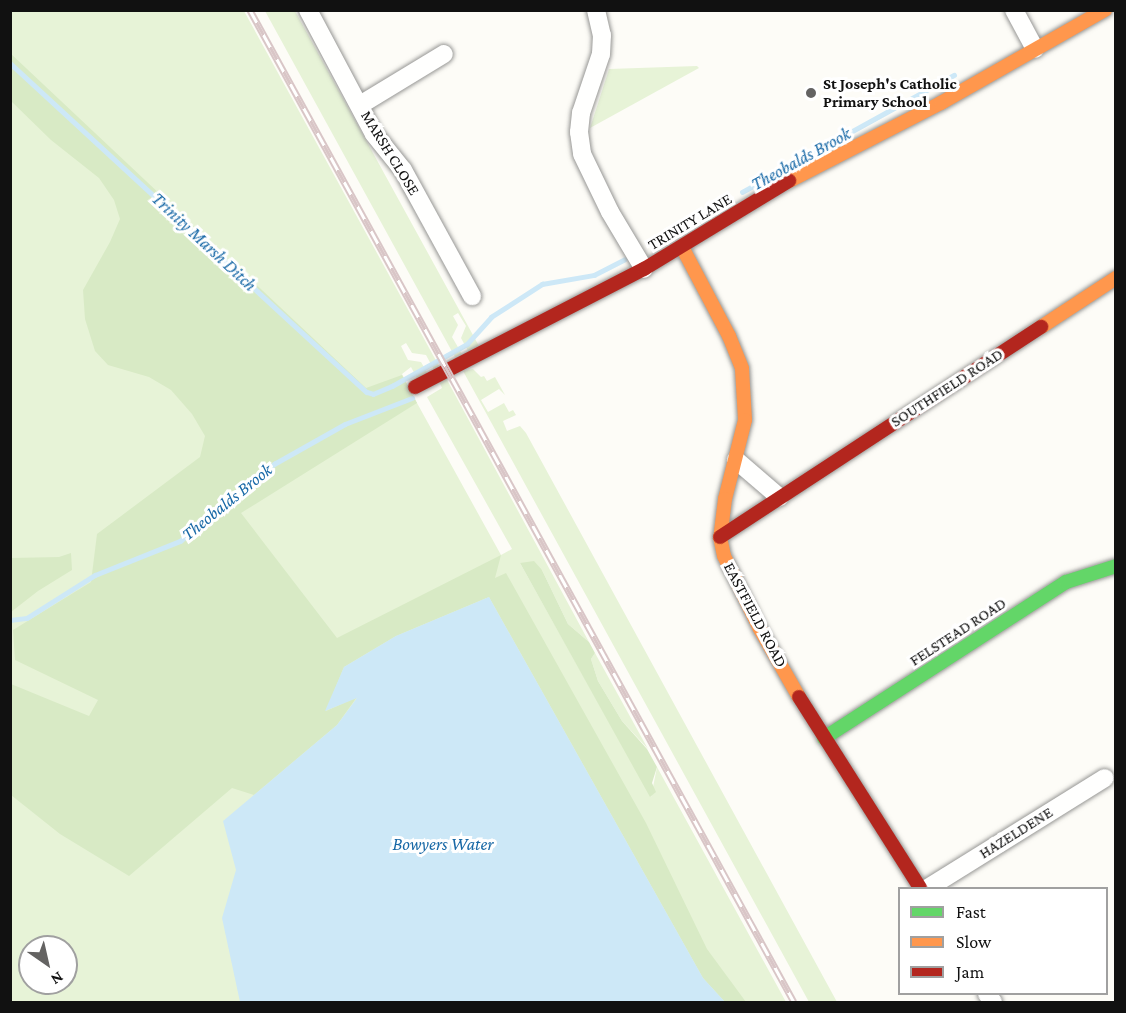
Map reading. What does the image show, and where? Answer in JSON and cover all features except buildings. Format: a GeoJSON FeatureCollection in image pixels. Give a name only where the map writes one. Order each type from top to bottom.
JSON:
{"type":"FeatureCollection","features":[{"type":"Feature","properties":{"kind":"street","name":"MARSH CLOSE"},"geometry":{"type":"LineString","coordinates":[[308,10],[374,134],[403,170],[472,296]]}},
{"type":"Feature","properties":{"kind":"street"},"geometry":{"type":"LineString","coordinates":[[596,10],[602,35],[602,54],[580,113],[579,132],[582,154],[610,212],[644,269]]}},
{"type":"Feature","properties":{"kind":"street"},"geometry":{"type":"LineString","coordinates":[[1014,10],[1035,50]]}},
{"type":"Feature","properties":{"kind":"street","name":"TRINITY LANE"},"geometry":{"type":"LineString","coordinates":[[415,387],[644,269],[793,178],[941,103],[1105,10]]}},
{"type":"Feature","properties":{"kind":"street"},"geometry":{"type":"LineString","coordinates":[[360,105],[444,54]]}},
{"type":"Feature","properties":{"kind":"street","name":"EASTFIELD ROAD"},"geometry":{"type":"LineString","coordinates":[[682,247],[729,336],[742,369],[745,420],[725,499],[720,537],[724,556],[735,582],[824,738],[919,887]]}},
{"type":"Feature","properties":{"kind":"street","name":"SOUTHFIELD ROAD"},"geometry":{"type":"LineString","coordinates":[[720,537],[1116,278]]}},
{"type":"Feature","properties":{"kind":"street"},"geometry":{"type":"LineString","coordinates":[[736,460],[779,497]]}},
{"type":"Feature","properties":{"kind":"street","name":"FELSTEAD ROAD"},"geometry":{"type":"LineString","coordinates":[[824,738],[1066,582],[1116,566]]}},
{"type":"Feature","properties":{"kind":"street","name":"HAZELDENE"},"geometry":{"type":"LineString","coordinates":[[930,887],[1105,778]]}},
{"type":"Feature","properties":{"kind":"green space"},"geometry":{"type":"Polygon","coordinates":[[[10,11],[244,11],[439,366],[434,370],[426,355],[412,353],[406,343],[401,346],[408,360],[421,362],[428,374],[418,380],[411,367],[402,374],[417,403],[501,555],[512,549],[427,397],[442,388],[439,381],[446,378],[589,642],[568,624],[542,570],[520,563],[651,797],[657,767],[786,1002],[11,1002],[10,11]]]}},
{"type":"Feature","properties":{"kind":"green space"},"geometry":{"type":"Polygon","coordinates":[[[265,11],[295,11],[479,346],[468,351],[461,338],[466,326],[458,313],[453,316],[458,325],[452,337],[462,354],[455,357],[265,11]]]}},
{"type":"Feature","properties":{"kind":"green space"},"geometry":{"type":"Polygon","coordinates":[[[10,53],[366,388],[402,375],[417,403],[241,513],[337,638],[501,555],[495,578],[506,573],[646,823],[707,949],[746,1002],[725,1002],[703,978],[489,597],[396,636],[344,667],[326,711],[357,697],[337,725],[254,795],[232,788],[129,876],[60,834],[11,795],[11,684],[89,716],[98,700],[15,660],[13,630],[91,582],[97,534],[200,457],[205,436],[192,414],[171,390],[149,377],[108,365],[95,351],[85,319],[83,290],[120,219],[114,200],[99,178],[51,140],[11,101],[10,53]]]}},
{"type":"Feature","properties":{"kind":"green space"},"geometry":{"type":"Polygon","coordinates":[[[697,66],[699,68],[590,128],[609,69],[697,66]]]}},
{"type":"Feature","properties":{"kind":"green space"},"geometry":{"type":"Polygon","coordinates":[[[473,369],[481,377],[484,376],[487,381],[495,377],[505,395],[499,389],[481,400],[488,412],[504,403],[509,412],[513,410],[516,415],[503,421],[507,431],[520,426],[526,433],[837,1002],[809,1002],[463,371],[473,369]]]}},
{"type":"Feature","properties":{"kind":"green space"},"geometry":{"type":"Polygon","coordinates":[[[71,553],[72,570],[38,591],[11,612],[11,558],[59,557],[71,553]]]}},
{"type":"Feature","properties":{"kind":"green space"},"geometry":{"type":"Polygon","coordinates":[[[534,561],[542,570],[568,624],[589,642],[595,653],[591,659],[598,681],[622,721],[647,749],[657,767],[652,783],[656,792],[650,797],[520,563],[534,561]]]}},
{"type":"Feature","properties":{"kind":"green space"},"geometry":{"type":"Polygon","coordinates":[[[595,653],[648,749],[622,721],[598,681],[591,659],[595,653]]]}},
{"type":"Feature","properties":{"kind":"water","name":"Bowyers Water"},"geometry":{"type":"Polygon","coordinates":[[[489,597],[703,978],[725,1002],[240,1002],[222,918],[236,870],[223,821],[337,725],[357,698],[325,711],[344,667],[396,636],[489,597]]]}},
{"type":"Feature","properties":{"kind":"waterway","name":"Trinity Marsh Ditch"},"geometry":{"type":"LineString","coordinates":[[10,63],[367,392],[373,394],[392,386],[467,344],[491,317],[542,284],[594,275],[624,260]]}},
{"type":"Feature","properties":{"kind":"waterway","name":"Theobalds Brook"},"geometry":{"type":"LineString","coordinates":[[742,192],[954,75]]}},
{"type":"Feature","properties":{"kind":"waterway","name":"Theobalds Brook"},"geometry":{"type":"LineString","coordinates":[[10,620],[27,618],[95,575],[180,541],[274,464],[345,424],[412,398]]}},
{"type":"Feature","properties":{"kind":"railway"},"geometry":{"type":"LineString","coordinates":[[250,10],[794,1002]]}},
{"type":"Feature","properties":{"kind":"traffic: fast"},"geometry":{"type":"LineString","coordinates":[[824,738],[1066,582],[1116,566]]}},
{"type":"Feature","properties":{"kind":"traffic: slow"},"geometry":{"type":"LineString","coordinates":[[789,181],[941,103],[1105,10]]}},
{"type":"Feature","properties":{"kind":"traffic: slow"},"geometry":{"type":"LineString","coordinates":[[682,247],[729,336],[742,369],[745,420],[725,499],[720,537],[724,556],[760,629],[799,697]]}},
{"type":"Feature","properties":{"kind":"traffic: slow"},"geometry":{"type":"LineString","coordinates":[[1041,327],[1116,278]]}},
{"type":"Feature","properties":{"kind":"traffic: jam"},"geometry":{"type":"LineString","coordinates":[[415,387],[644,269],[789,181]]}},
{"type":"Feature","properties":{"kind":"traffic: jam"},"geometry":{"type":"LineString","coordinates":[[720,537],[1041,327]]}},
{"type":"Feature","properties":{"kind":"traffic: jam"},"geometry":{"type":"LineString","coordinates":[[799,697],[919,887]]}},
{"type":"Feature","properties":{"kind":"place","name":"St Joseph's Catholic Primary School"},"geometry":{"type":"Point","coordinates":[811,93]}}]}
